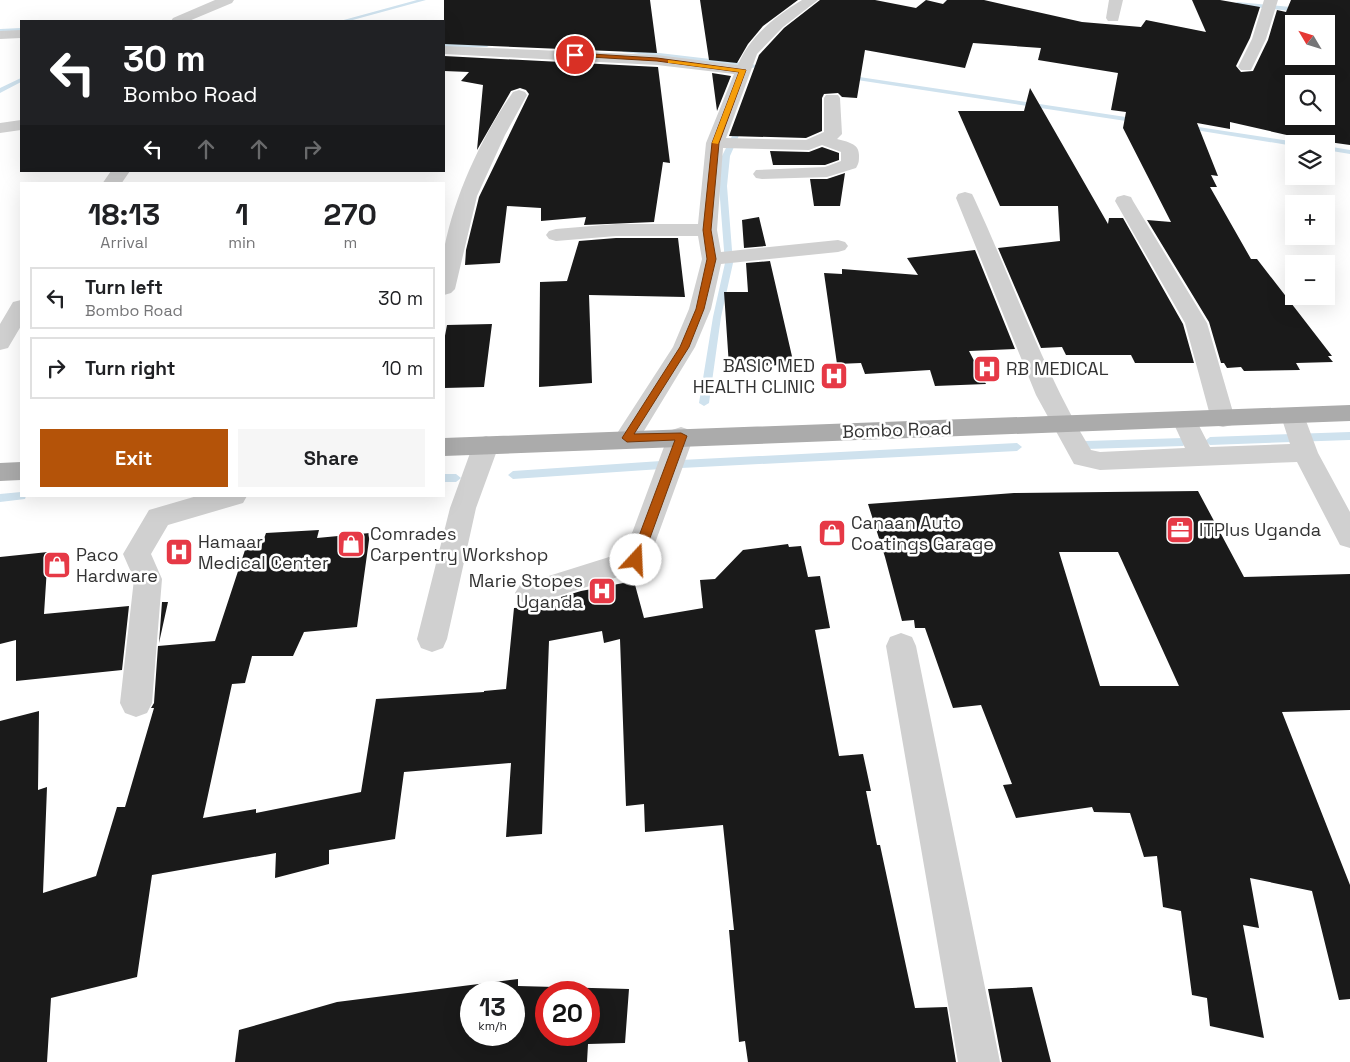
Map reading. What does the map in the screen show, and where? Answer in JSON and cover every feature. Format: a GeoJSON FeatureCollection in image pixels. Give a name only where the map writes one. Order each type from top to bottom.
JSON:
{"type":"FeatureCollection","features":[{"type":"Feature","properties":{"kind":"main road","name":"Bombo Road"},"geometry":{"type":"LineString","coordinates":[[445,447],[681,436],[1350,414]]}},
{"type":"Feature","properties":{"kind":"main road"},"geometry":{"type":"LineString","coordinates":[[0,472],[20,471]]}},
{"type":"Feature","properties":{"kind":"street"},"geometry":{"type":"LineString","coordinates":[[180,20],[227,0]]}},
{"type":"Feature","properties":{"kind":"street"},"geometry":{"type":"LineString","coordinates":[[627,438],[684,347],[700,309],[712,259],[707,230],[715,143],[750,53],[770,30],[798,7],[811,0]]}},
{"type":"Feature","properties":{"kind":"street"},"geometry":{"type":"LineString","coordinates":[[1113,18],[1116,0]]}},
{"type":"Feature","properties":{"kind":"street"},"geometry":{"type":"LineString","coordinates":[[1246,67],[1259,39],[1271,0]]}},
{"type":"Feature","properties":{"kind":"street"},"geometry":{"type":"LineString","coordinates":[[0,35],[20,34]]}},
{"type":"Feature","properties":{"kind":"street"},"geometry":{"type":"LineString","coordinates":[[445,50],[745,65]]}},
{"type":"Feature","properties":{"kind":"street"},"geometry":{"type":"LineString","coordinates":[[445,285],[468,196],[496,135],[519,95]]}},
{"type":"Feature","properties":{"kind":"street"},"geometry":{"type":"LineString","coordinates":[[715,143],[809,144],[833,134],[832,98]]}},
{"type":"Feature","properties":{"kind":"street"},"geometry":{"type":"LineString","coordinates":[[0,128],[20,125]]}},
{"type":"Feature","properties":{"kind":"street"},"geometry":{"type":"LineString","coordinates":[[762,174],[827,172],[850,164],[850,149],[821,139]]}},
{"type":"Feature","properties":{"kind":"street"},"geometry":{"type":"LineString","coordinates":[[113,182],[120,172]]}},
{"type":"Feature","properties":{"kind":"street"},"geometry":{"type":"LineString","coordinates":[[965,198],[982,234],[1024,341],[1061,424],[1083,458],[1100,461],[1305,453]]}},
{"type":"Feature","properties":{"kind":"street"},"geometry":{"type":"LineString","coordinates":[[1124,201],[1196,323],[1223,418]]}},
{"type":"Feature","properties":{"kind":"street"},"geometry":{"type":"LineString","coordinates":[[556,235],[616,230],[707,230]]}},
{"type":"Feature","properties":{"kind":"street"},"geometry":{"type":"LineString","coordinates":[[712,259],[838,246]]}},
{"type":"Feature","properties":{"kind":"street"},"geometry":{"type":"LineString","coordinates":[[0,343],[20,308]]}},
{"type":"Feature","properties":{"kind":"street"},"geometry":{"type":"LineString","coordinates":[[1293,416],[1305,453],[1350,537]]}},
{"type":"Feature","properties":{"kind":"street"},"geometry":{"type":"LineString","coordinates":[[1184,420],[1202,456]]}},
{"type":"Feature","properties":{"kind":"street"},"geometry":{"type":"LineString","coordinates":[[530,593],[636,560],[681,436]]}},
{"type":"Feature","properties":{"kind":"street"},"geometry":{"type":"LineString","coordinates":[[432,639],[463,508],[486,445]]}},
{"type":"Feature","properties":{"kind":"street"},"geometry":{"type":"LineString","coordinates":[[136,703],[148,579],[137,554],[158,517],[230,497]]}},
{"type":"Feature","properties":{"kind":"street"},"geometry":{"type":"LineString","coordinates":[[901,646],[979,1062]]}},
{"type":"Feature","properties":{"kind":"building"},"geometry":{"type":"Polygon","coordinates":[[[444,0],[650,0],[657,53],[445,44],[444,0]]]}},
{"type":"Feature","properties":{"kind":"building"},"geometry":{"type":"Polygon","coordinates":[[[700,0],[798,0],[763,26],[748,44],[737,63],[709,60],[700,0]]]}},
{"type":"Feature","properties":{"kind":"building"},"geometry":{"type":"Polygon","coordinates":[[[820,0],[875,0],[916,8],[926,0],[943,4],[947,0],[984,0],[1082,22],[1141,27],[1146,20],[1206,32],[1192,0],[1220,0],[1260,7],[1250,38],[1236,66],[1241,72],[1253,71],[1268,40],[1277,10],[1286,12],[1291,0],[1350,0],[1350,145],[1335,143],[1335,135],[1287,135],[1230,122],[1230,129],[1197,123],[1218,176],[1211,175],[1217,187],[1210,187],[1251,259],[1257,259],[1285,295],[1285,305],[1293,305],[1332,356],[1328,356],[1333,362],[1296,363],[1300,370],[1244,371],[1241,367],[1227,368],[1224,363],[1221,363],[1209,322],[1147,220],[1171,222],[1123,128],[1126,112],[1111,110],[1118,73],[1038,60],[1041,48],[973,43],[965,68],[865,50],[857,98],[842,97],[838,93],[824,94],[822,98],[822,131],[806,138],[729,136],[759,55],[784,28],[820,0]]]}},
{"type":"Feature","properties":{"kind":"building"},"geometry":{"type":"Polygon","coordinates":[[[445,56],[658,67],[670,163],[663,162],[654,222],[584,225],[586,217],[541,221],[541,208],[507,206],[500,263],[465,265],[466,250],[479,197],[529,94],[526,90],[520,88],[511,91],[477,150],[483,85],[461,81],[469,72],[445,71],[445,56]]]}},
{"type":"Feature","properties":{"kind":"building"},"geometry":{"type":"Polygon","coordinates":[[[712,73],[731,76],[717,111],[712,73]]]}},
{"type":"Feature","properties":{"kind":"building"},"geometry":{"type":"Polygon","coordinates":[[[1030,88],[1108,224],[1109,218],[1123,218],[1183,324],[1194,363],[1135,363],[1131,355],[1066,355],[1062,347],[1041,348],[998,248],[1060,241],[1058,206],[1000,206],[958,111],[1024,111],[1030,88]]]}},
{"type":"Feature","properties":{"kind":"building"},"geometry":{"type":"Polygon","coordinates":[[[822,147],[839,153],[839,160],[825,165],[773,165],[770,151],[809,152],[822,147]]]}},
{"type":"Feature","properties":{"kind":"building"},"geometry":{"type":"Polygon","coordinates":[[[845,173],[840,206],[814,206],[810,179],[827,179],[845,173]]]}},
{"type":"Feature","properties":{"kind":"building"},"geometry":{"type":"Polygon","coordinates":[[[759,217],[766,246],[744,248],[742,220],[759,217]]]}},
{"type":"Feature","properties":{"kind":"building"},"geometry":{"type":"Polygon","coordinates":[[[616,238],[678,238],[685,297],[589,295],[592,383],[539,387],[540,282],[567,281],[579,241],[616,238]]]}},
{"type":"Feature","properties":{"kind":"building"},"geometry":{"type":"Polygon","coordinates":[[[975,250],[1015,349],[969,351],[986,384],[935,386],[930,370],[865,374],[861,363],[837,364],[824,273],[842,274],[842,269],[918,275],[907,258],[975,250]]]}},
{"type":"Feature","properties":{"kind":"building"},"geometry":{"type":"Polygon","coordinates":[[[770,261],[794,365],[729,366],[724,292],[748,292],[746,263],[770,261]]]}},
{"type":"Feature","properties":{"kind":"building"},"geometry":{"type":"Polygon","coordinates":[[[492,324],[484,387],[445,388],[445,336],[447,325],[492,324]]]}},
{"type":"Feature","properties":{"kind":"building"},"geometry":{"type":"Polygon","coordinates":[[[1198,491],[1244,577],[1350,574],[1350,710],[1282,712],[1350,885],[1350,999],[1339,1000],[1312,891],[1250,878],[1259,928],[1243,925],[1264,1038],[1210,1026],[1207,998],[1192,995],[1181,911],[1163,907],[1157,856],[1144,857],[1130,813],[1094,812],[1092,807],[1016,818],[1003,785],[1012,784],[981,705],[953,708],[925,628],[915,628],[914,620],[902,621],[885,557],[868,504],[1014,493],[1198,491]],[[1059,552],[1100,686],[1179,686],[1118,552],[1059,552]]]}},
{"type":"Feature","properties":{"kind":"building"},"geometry":{"type":"Polygon","coordinates":[[[319,530],[317,538],[370,533],[357,627],[304,632],[293,656],[252,656],[245,683],[232,684],[203,818],[256,809],[256,813],[361,792],[376,699],[506,689],[514,608],[563,606],[561,597],[581,591],[634,581],[644,618],[703,608],[700,580],[715,579],[743,550],[788,544],[789,547],[801,546],[808,577],[820,576],[830,628],[815,630],[839,756],[863,754],[871,791],[866,791],[877,845],[880,845],[915,1008],[947,1007],[956,1062],[748,1062],[745,1041],[739,1042],[729,930],[734,930],[723,825],[645,832],[644,804],[626,806],[620,639],[604,643],[602,631],[549,641],[542,834],[506,837],[511,763],[404,772],[395,839],[329,850],[329,864],[275,878],[276,853],[152,875],[137,977],[51,998],[47,1062],[0,1062],[0,721],[39,711],[38,790],[47,787],[43,893],[96,876],[117,807],[125,807],[154,708],[151,708],[154,703],[158,646],[215,641],[246,547],[261,547],[266,533],[319,530]]]}},
{"type":"Feature","properties":{"kind":"building"},"geometry":{"type":"Polygon","coordinates":[[[48,552],[44,614],[129,606],[122,670],[16,681],[16,640],[0,644],[0,557],[48,552]]]}},
{"type":"Feature","properties":{"kind":"building"},"geometry":{"type":"Polygon","coordinates":[[[162,602],[168,602],[159,643],[162,602]]]}},
{"type":"Feature","properties":{"kind":"building"},"geometry":{"type":"Polygon","coordinates":[[[518,979],[518,981],[502,981],[518,979]]]}},
{"type":"Feature","properties":{"kind":"building"},"geometry":{"type":"Polygon","coordinates":[[[460,986],[460,1046],[525,1046],[525,986],[535,986],[535,1046],[588,1046],[587,1062],[235,1062],[239,1030],[337,1002],[460,986]]]}},
{"type":"Feature","properties":{"kind":"building"},"geometry":{"type":"Polygon","coordinates":[[[1032,987],[1051,1062],[1002,1062],[988,989],[1032,987]]]}},
{"type":"Feature","properties":{"kind":"building"},"geometry":{"type":"Polygon","coordinates":[[[600,988],[629,989],[625,1043],[600,1044],[600,988]]]}},
{"type":"Feature","properties":{"kind":"waterway"},"geometry":{"type":"LineString","coordinates":[[347,20],[423,0]]}},
{"type":"Feature","properties":{"kind":"waterway"},"geometry":{"type":"LineString","coordinates":[[1237,4],[1301,10]]}},
{"type":"Feature","properties":{"kind":"waterway"},"geometry":{"type":"LineString","coordinates":[[0,31],[20,30]]}},
{"type":"Feature","properties":{"kind":"waterway"},"geometry":{"type":"LineString","coordinates":[[445,45],[487,45]]}},
{"type":"Feature","properties":{"kind":"waterway"},"geometry":{"type":"LineString","coordinates":[[625,51],[753,66]]}},
{"type":"Feature","properties":{"kind":"waterway"},"geometry":{"type":"LineString","coordinates":[[846,77],[1139,121]]}},
{"type":"Feature","properties":{"kind":"waterway"},"geometry":{"type":"LineString","coordinates":[[0,91],[20,81]]}},
{"type":"Feature","properties":{"kind":"waterway"},"geometry":{"type":"LineString","coordinates":[[704,403],[717,317],[729,263],[723,186],[726,156],[741,124]]}},
{"type":"Feature","properties":{"kind":"waterway"},"geometry":{"type":"LineString","coordinates":[[1185,127],[1285,142]]}},
{"type":"Feature","properties":{"kind":"waterway"},"geometry":{"type":"LineString","coordinates":[[1335,150],[1350,152]]}},
{"type":"Feature","properties":{"kind":"waterway"},"geometry":{"type":"LineString","coordinates":[[1210,441],[1350,436]]}},
{"type":"Feature","properties":{"kind":"waterway"},"geometry":{"type":"LineString","coordinates":[[1086,445],[1183,442]]}},
{"type":"Feature","properties":{"kind":"waterway"},"geometry":{"type":"LineString","coordinates":[[681,464],[1017,447]]}},
{"type":"Feature","properties":{"kind":"waterway"},"geometry":{"type":"LineString","coordinates":[[513,475],[661,465]]}},
{"type":"Feature","properties":{"kind":"waterway"},"geometry":{"type":"LineString","coordinates":[[445,478],[456,478]]}},
{"type":"Feature","properties":{"kind":"waterway"},"geometry":{"type":"LineString","coordinates":[[0,498],[20,496]]}},
{"type":"Feature","properties":{"kind":"slow traffic"},"geometry":{"type":"LineString","coordinates":[[671,61],[742,70],[715,143]]}},
{"type":"Feature","properties":{"kind":"place","name":"RB MEDICAL"},"geometry":{"type":"Point","coordinates":[987,369]}},
{"type":"Feature","properties":{"kind":"place","name":"BASIC MED HEALTH CLINIC"},"geometry":{"type":"Point","coordinates":[834,376]}},
{"type":"Feature","properties":{"kind":"place","name":"ITPlus Uganda"},"geometry":{"type":"Point","coordinates":[1180,530]}},
{"type":"Feature","properties":{"kind":"place","name":"Canaan Auto Coatings Garage"},"geometry":{"type":"Point","coordinates":[832,533]}},
{"type":"Feature","properties":{"kind":"place","name":"Comrades Carpentry Workshop"},"geometry":{"type":"Point","coordinates":[351,544]}},
{"type":"Feature","properties":{"kind":"place","name":"Hamaar Medical Center"},"geometry":{"type":"Point","coordinates":[179,552]}},
{"type":"Feature","properties":{"kind":"place","name":"Paco Hardware"},"geometry":{"type":"Point","coordinates":[57,565]}},
{"type":"Feature","properties":{"kind":"place","name":"Marie Stopes Uganda"},"geometry":{"type":"Point","coordinates":[602,591]}},
{"type":"Feature","properties":{"kind":"route"},"geometry":{"type":"LineString","coordinates":[[575,55],[657,60],[742,70],[715,143],[707,230],[712,259],[700,309],[684,347],[627,438],[681,436],[636,560]]}}]}
